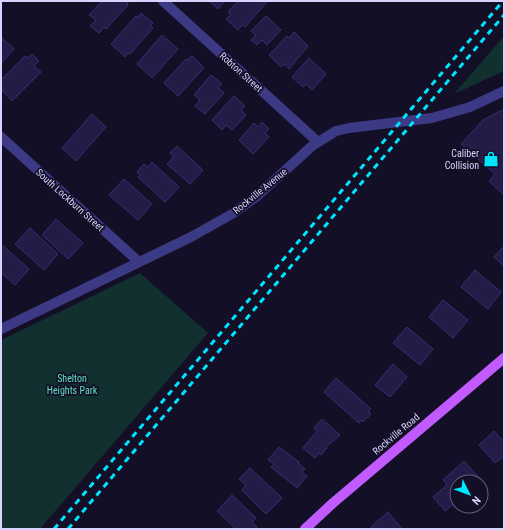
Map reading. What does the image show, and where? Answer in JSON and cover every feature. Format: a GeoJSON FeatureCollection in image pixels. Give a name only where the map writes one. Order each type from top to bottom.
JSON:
{"type":"FeatureCollection","features":[{"type":"Feature","properties":{"kind":"main road","name":"Rockville Road"},"geometry":{"type":"LineString","coordinates":[[305,529],[504,358]]}},
{"type":"Feature","properties":{"kind":"street","name":"Robton Street"},"geometry":{"type":"LineString","coordinates":[[163,1],[318,142]]}},
{"type":"Feature","properties":{"kind":"street","name":"Rockville Avenue"},"geometry":{"type":"LineString","coordinates":[[1,329],[191,237],[244,206],[318,142],[336,131],[349,128],[424,120],[448,114],[504,91]]}},
{"type":"Feature","properties":{"kind":"street","name":"South Lockburn Street"},"geometry":{"type":"LineString","coordinates":[[1,137],[139,262]]}},
{"type":"Feature","properties":{"kind":"green space"},"geometry":{"type":"Polygon","coordinates":[[[504,36],[504,71],[454,94],[504,36]]]}},
{"type":"Feature","properties":{"kind":"green space","name":"Shelton Heights Park"},"geometry":{"type":"Polygon","coordinates":[[[140,273],[208,333],[40,529],[1,529],[1,340],[140,273]]]}},
{"type":"Feature","properties":{"kind":"building"},"geometry":{"type":"Polygon","coordinates":[[[102,1],[129,1],[127,4],[128,5],[106,29],[104,27],[99,33],[90,26],[96,20],[89,15],[102,1]]]}},
{"type":"Feature","properties":{"kind":"building"},"geometry":{"type":"Polygon","coordinates":[[[209,1],[225,1],[218,9],[209,1]]]}},
{"type":"Feature","properties":{"kind":"building"},"geometry":{"type":"Polygon","coordinates":[[[238,1],[267,2],[245,27],[242,25],[238,30],[226,19],[231,14],[228,12],[238,1]]]}},
{"type":"Feature","properties":{"kind":"building"},"geometry":{"type":"Polygon","coordinates":[[[141,13],[153,23],[150,26],[153,28],[130,54],[128,53],[125,57],[111,44],[136,16],[138,17],[141,13]]]}},
{"type":"Feature","properties":{"kind":"building"},"geometry":{"type":"Polygon","coordinates":[[[266,16],[281,30],[267,45],[262,40],[257,45],[251,40],[256,35],[251,31],[266,16]]]}},
{"type":"Feature","properties":{"kind":"building"},"geometry":{"type":"Polygon","coordinates":[[[294,32],[308,46],[289,69],[285,64],[281,67],[269,55],[287,36],[289,38],[294,32]]]}},
{"type":"Feature","properties":{"kind":"building"},"geometry":{"type":"Polygon","coordinates":[[[162,35],[178,49],[152,78],[137,64],[162,35]]]}},
{"type":"Feature","properties":{"kind":"building"},"geometry":{"type":"Polygon","coordinates":[[[1,37],[14,49],[1,63],[1,37]]]}},
{"type":"Feature","properties":{"kind":"building"},"geometry":{"type":"Polygon","coordinates":[[[32,54],[39,61],[34,66],[41,72],[12,101],[1,89],[1,76],[3,78],[25,56],[28,58],[32,54]]]}},
{"type":"Feature","properties":{"kind":"building"},"geometry":{"type":"Polygon","coordinates":[[[192,56],[204,68],[178,96],[164,83],[186,59],[187,60],[192,56]]]}},
{"type":"Feature","properties":{"kind":"building"},"geometry":{"type":"Polygon","coordinates":[[[309,58],[326,74],[312,90],[306,84],[303,87],[292,77],[309,58]]]}},
{"type":"Feature","properties":{"kind":"building"},"geometry":{"type":"Polygon","coordinates":[[[211,75],[222,84],[218,88],[224,93],[205,114],[195,106],[200,100],[194,95],[211,75]]]}},
{"type":"Feature","properties":{"kind":"building"},"geometry":{"type":"Polygon","coordinates":[[[234,96],[245,106],[241,110],[246,115],[232,130],[226,125],[222,130],[212,120],[234,96]]]}},
{"type":"Feature","properties":{"kind":"building","name":"Caliber Collision"},"geometry":{"type":"Polygon","coordinates":[[[504,109],[504,195],[489,181],[495,174],[461,144],[483,120],[504,109]]]}},
{"type":"Feature","properties":{"kind":"building"},"geometry":{"type":"Polygon","coordinates":[[[92,114],[106,127],[76,161],[62,148],[92,114]]]}},
{"type":"Feature","properties":{"kind":"building"},"geometry":{"type":"Polygon","coordinates":[[[262,122],[269,129],[265,133],[269,137],[253,154],[239,140],[254,123],[258,127],[262,122]]]}},
{"type":"Feature","properties":{"kind":"building"},"geometry":{"type":"Polygon","coordinates":[[[177,146],[203,170],[190,184],[167,164],[174,156],[170,153],[177,146]]]}},
{"type":"Feature","properties":{"kind":"building"},"geometry":{"type":"Polygon","coordinates":[[[152,162],[179,187],[165,202],[138,177],[140,175],[137,172],[144,164],[148,167],[152,162]]]}},
{"type":"Feature","properties":{"kind":"building"},"geometry":{"type":"Polygon","coordinates":[[[124,179],[152,204],[138,220],[109,195],[124,179]]]}},
{"type":"Feature","properties":{"kind":"building"},"geometry":{"type":"Polygon","coordinates":[[[56,219],[83,243],[68,259],[42,235],[56,219]]]}},
{"type":"Feature","properties":{"kind":"building"},"geometry":{"type":"Polygon","coordinates":[[[30,228],[58,254],[44,270],[15,244],[30,228]]]}},
{"type":"Feature","properties":{"kind":"building"},"geometry":{"type":"Polygon","coordinates":[[[1,244],[29,269],[15,285],[1,273],[1,244]]]}},
{"type":"Feature","properties":{"kind":"building"},"geometry":{"type":"Polygon","coordinates":[[[504,246],[504,266],[494,257],[504,246]]]}},
{"type":"Feature","properties":{"kind":"building"},"geometry":{"type":"Polygon","coordinates":[[[475,270],[501,292],[488,309],[461,287],[475,270]]]}},
{"type":"Feature","properties":{"kind":"building"},"geometry":{"type":"Polygon","coordinates":[[[443,300],[468,320],[453,338],[429,317],[443,300]]]}},
{"type":"Feature","properties":{"kind":"building"},"geometry":{"type":"Polygon","coordinates":[[[407,327],[433,349],[420,365],[393,343],[407,327]]]}},
{"type":"Feature","properties":{"kind":"building"},"geometry":{"type":"Polygon","coordinates":[[[393,364],[407,377],[390,397],[375,385],[393,364]]]}},
{"type":"Feature","properties":{"kind":"building"},"geometry":{"type":"Polygon","coordinates":[[[336,378],[371,409],[368,412],[371,414],[363,422],[361,420],[359,423],[324,392],[336,378]]]}},
{"type":"Feature","properties":{"kind":"building"},"geometry":{"type":"Polygon","coordinates":[[[322,419],[340,435],[326,447],[327,448],[321,455],[319,453],[315,458],[303,448],[317,431],[314,428],[322,419]]]}},
{"type":"Feature","properties":{"kind":"building"},"geometry":{"type":"Polygon","coordinates":[[[494,431],[504,442],[504,456],[495,463],[479,445],[494,431]]]}},
{"type":"Feature","properties":{"kind":"building"},"geometry":{"type":"Polygon","coordinates":[[[279,447],[299,462],[298,463],[305,469],[302,472],[307,476],[297,488],[271,467],[274,464],[268,460],[279,447]]]}},
{"type":"Feature","properties":{"kind":"building"},"geometry":{"type":"Polygon","coordinates":[[[464,461],[475,474],[450,474],[464,461]]]}},
{"type":"Feature","properties":{"kind":"building"},"geometry":{"type":"Polygon","coordinates":[[[250,468],[282,498],[266,514],[242,490],[246,485],[239,479],[250,468]]]}},
{"type":"Feature","properties":{"kind":"building"},"geometry":{"type":"Polygon","coordinates":[[[449,475],[449,508],[445,511],[433,497],[447,485],[443,480],[449,475]]]}},
{"type":"Feature","properties":{"kind":"building"},"geometry":{"type":"Polygon","coordinates":[[[232,495],[256,518],[252,522],[257,527],[254,529],[236,529],[217,511],[232,495]]]}},
{"type":"Feature","properties":{"kind":"building"},"geometry":{"type":"Polygon","coordinates":[[[388,512],[402,529],[373,529],[371,527],[388,512]]]}},
{"type":"Feature","properties":{"kind":"railway"},"geometry":{"type":"LineString","coordinates":[[54,529],[503,1]]}},
{"type":"Feature","properties":{"kind":"railway"},"geometry":{"type":"LineString","coordinates":[[68,529],[504,15]]}},
{"type":"Feature","properties":{"kind":"place","name":"Caliber Collision"},"geometry":{"type":"Point","coordinates":[491,159]}}]}
